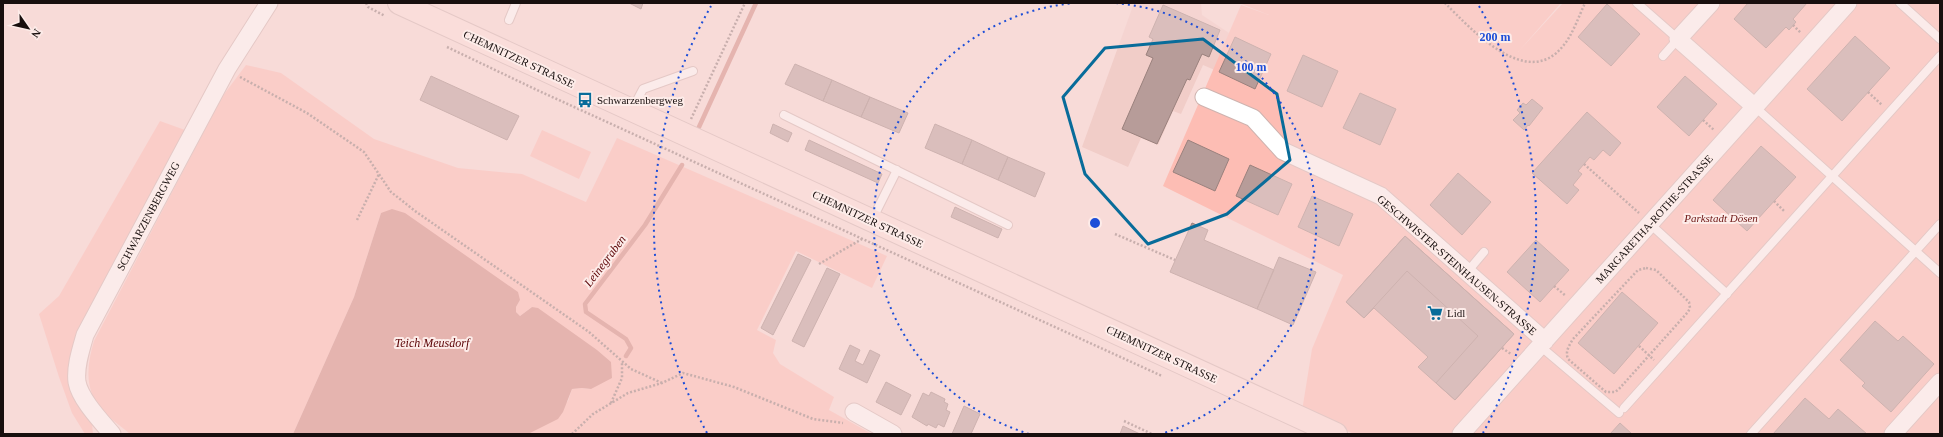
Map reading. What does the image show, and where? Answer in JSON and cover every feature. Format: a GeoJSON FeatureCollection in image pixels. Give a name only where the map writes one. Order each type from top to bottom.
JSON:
{"type":"FeatureCollection","features":[{"type":"Feature","properties":{"kind":"main road","name":"CHEMNITZER STRASSE"},"geometry":{"type":"LineString","coordinates":[[394,10],[632,110],[683,134],[867,230],[1336,434]]}},
{"type":"Feature","properties":{"kind":"street","name":"SCHWARZENBERGWEG"},"geometry":{"type":"LineString","coordinates":[[112,434],[91,410],[77,382],[78,358],[85,335],[227,68],[269,3]]}},
{"type":"Feature","properties":{"kind":"street"},"geometry":{"type":"LineString","coordinates":[[1711,3],[1678,39],[1755,107]]}},
{"type":"Feature","properties":{"kind":"street","name":"MARGARETHA-ROTHE-STRASSE"},"geometry":{"type":"LineString","coordinates":[[1461,434],[1848,3]]}},
{"type":"Feature","properties":{"kind":"street","name":"GESCHWISTER-STEINHAUSEN-STRASSE"},"geometry":{"type":"LineString","coordinates":[[1204,97],[1253,118],[1282,151],[1381,196],[1468,271],[1543,343]]}},
{"type":"Feature","properties":{"kind":"street"},"geometry":{"type":"LineString","coordinates":[[1893,434],[1940,382]]}},
{"type":"Feature","properties":{"kind":"street"},"geometry":{"type":"LineString","coordinates":[[854,412],[893,434]]}},
{"type":"Feature","properties":{"kind":"lane"},"geometry":{"type":"LineString","coordinates":[[509,20],[516,3]]}},
{"type":"Feature","properties":{"kind":"lane"},"geometry":{"type":"LineString","coordinates":[[1637,3],[1678,39],[1664,56]]}},
{"type":"Feature","properties":{"kind":"lane"},"geometry":{"type":"LineString","coordinates":[[1900,3],[1940,39]]}},
{"type":"Feature","properties":{"kind":"lane"},"geometry":{"type":"LineString","coordinates":[[1543,343],[1622,411],[1940,56]]}},
{"type":"Feature","properties":{"kind":"lane"},"geometry":{"type":"LineString","coordinates":[[632,110],[642,90],[693,71]]}},
{"type":"Feature","properties":{"kind":"lane"},"geometry":{"type":"LineString","coordinates":[[1755,107],[1940,273]]}},
{"type":"Feature","properties":{"kind":"lane"},"geometry":{"type":"LineString","coordinates":[[784,115],[1008,225]]}},
{"type":"Feature","properties":{"kind":"lane"},"geometry":{"type":"LineString","coordinates":[[867,230],[897,170]]}},
{"type":"Feature","properties":{"kind":"lane"},"geometry":{"type":"LineString","coordinates":[[1650,224],[1727,294]]}},
{"type":"Feature","properties":{"kind":"lane"},"geometry":{"type":"LineString","coordinates":[[1751,434],[1940,224]]}},
{"type":"Feature","properties":{"kind":"lane"},"geometry":{"type":"LineString","coordinates":[[1468,271],[1484,252]]}},
{"type":"Feature","properties":{"kind":"path"},"geometry":{"type":"LineString","coordinates":[[366,3],[368,7],[394,10]]}},
{"type":"Feature","properties":{"kind":"path"},"geometry":{"type":"LineString","coordinates":[[683,134],[712,78],[745,3]]}},
{"type":"Feature","properties":{"kind":"path"},"geometry":{"type":"LineString","coordinates":[[1445,3],[1481,39],[1509,56],[1534,63],[1550,58],[1563,46],[1585,3]]}},
{"type":"Feature","properties":{"kind":"path"},"geometry":{"type":"LineString","coordinates":[[444,46],[494,70],[867,230],[1166,378]]}},
{"type":"Feature","properties":{"kind":"path"},"geometry":{"type":"LineString","coordinates":[[235,73],[260,89],[287,101],[364,152],[391,192],[415,211],[590,332],[631,369],[662,383]]}},
{"type":"Feature","properties":{"kind":"path"},"geometry":{"type":"LineString","coordinates":[[1868,92],[1890,112]]}},
{"type":"Feature","properties":{"kind":"path"},"geometry":{"type":"LineString","coordinates":[[1584,164],[1650,224]]}},
{"type":"Feature","properties":{"kind":"path"},"geometry":{"type":"LineString","coordinates":[[357,220],[379,174]]}},
{"type":"Feature","properties":{"kind":"path"},"geometry":{"type":"LineString","coordinates":[[1774,202],[1793,220]]}},
{"type":"Feature","properties":{"kind":"path"},"geometry":{"type":"LineString","coordinates":[[819,264],[867,230]]}},
{"type":"Feature","properties":{"kind":"path"},"geometry":{"type":"LineString","coordinates":[[1115,234],[1176,260]]}},
{"type":"Feature","properties":{"kind":"path"},"geometry":{"type":"LineString","coordinates":[[1646,268],[1656,270],[1689,302],[1690,308],[1649,355],[1619,389],[1610,393],[1600,387],[1568,359],[1566,355],[1567,349],[1573,339],[1638,270],[1646,268]]}},
{"type":"Feature","properties":{"kind":"path"},"geometry":{"type":"LineString","coordinates":[[1638,346],[1662,367]]}},
{"type":"Feature","properties":{"kind":"path"},"geometry":{"type":"LineString","coordinates":[[1502,348],[1510,355]]}},
{"type":"Feature","properties":{"kind":"path"},"geometry":{"type":"LineString","coordinates":[[610,404],[622,378],[622,362]]}},
{"type":"Feature","properties":{"kind":"path"},"geometry":{"type":"LineString","coordinates":[[572,434],[593,414],[628,393],[662,383],[683,373],[734,387],[813,419],[844,424],[854,412]]}},
{"type":"Feature","properties":{"kind":"path"},"geometry":{"type":"LineString","coordinates":[[1124,421],[1152,434]]}},
{"type":"Feature","properties":{"kind":"highlighted area"},"geometry":{"type":"Polygon","coordinates":[[[1203,39],[1277,94],[1290,160],[1227,214],[1148,244],[1085,174],[1063,97],[1105,48],[1203,39]]]}},
{"type":"Feature","properties":{"kind":"shaded area"},"geometry":{"type":"Polygon","coordinates":[[[1134,3],[1201,3],[1202,15],[1229,33],[1217,71],[1203,65],[1181,114],[1173,111],[1158,145],[1141,138],[1128,167],[1082,147],[1134,3]]]}},
{"type":"Feature","properties":{"kind":"green space","name":"Parkstadt Dösen"},"geometry":{"type":"Polygon","coordinates":[[[1239,3],[1561,3],[1518,52],[1563,3],[1940,3],[1940,434],[1354,434],[1302,411],[1312,349],[1343,275],[1163,186],[1241,5],[1269,15],[1239,3]]]}},
{"type":"Feature","properties":{"kind":"green space"},"geometry":{"type":"Polygon","coordinates":[[[246,65],[281,73],[374,139],[458,168],[522,174],[586,202],[617,138],[887,256],[872,288],[796,251],[757,330],[776,340],[773,353],[780,364],[834,397],[829,410],[872,434],[528,434],[568,401],[572,389],[591,389],[532,307],[520,316],[516,312],[516,307],[520,300],[381,213],[354,297],[293,434],[130,434],[101,409],[92,393],[88,376],[94,341],[222,97],[246,65]]]}},
{"type":"Feature","properties":{"kind":"green space"},"geometry":{"type":"Polygon","coordinates":[[[160,121],[185,130],[81,327],[72,350],[70,369],[92,423],[93,434],[85,434],[72,413],[39,314],[59,296],[160,121]]]}},
{"type":"Feature","properties":{"kind":"green space"},"geometry":{"type":"Polygon","coordinates":[[[542,130],[591,152],[579,179],[530,156],[542,130]]]}},
{"type":"Feature","properties":{"kind":"water","name":"Teich Meusdorf"},"geometry":{"type":"Polygon","coordinates":[[[392,209],[405,213],[518,292],[520,300],[516,307],[516,312],[520,316],[532,307],[538,308],[597,350],[611,362],[612,378],[591,389],[572,389],[563,412],[558,419],[528,434],[293,434],[354,297],[381,213],[392,209]]]}},
{"type":"Feature","properties":{"kind":"building"},"geometry":{"type":"Polygon","coordinates":[[[629,3],[643,3],[641,9],[629,3]]]}},
{"type":"Feature","properties":{"kind":"building"},"geometry":{"type":"Polygon","coordinates":[[[1748,3],[1807,3],[1793,19],[1796,22],[1789,30],[1786,27],[1766,48],[1734,19],[1748,3]]]}},
{"type":"Feature","properties":{"kind":"building"},"geometry":{"type":"Polygon","coordinates":[[[1607,4],[1640,34],[1611,66],[1578,37],[1607,4]]]}},
{"type":"Feature","properties":{"kind":"building"},"geometry":{"type":"Polygon","coordinates":[[[1163,5],[1220,30],[1209,57],[1202,54],[1190,80],[1187,79],[1157,144],[1122,129],[1153,58],[1146,55],[1153,39],[1149,37],[1163,5]]]}},
{"type":"Feature","properties":{"kind":"building"},"geometry":{"type":"Polygon","coordinates":[[[1855,36],[1890,68],[1842,121],[1807,89],[1855,36]]]}},
{"type":"Feature","properties":{"kind":"building"},"geometry":{"type":"Polygon","coordinates":[[[1235,37],[1271,54],[1255,89],[1219,72],[1235,37]]]}},
{"type":"Feature","properties":{"kind":"building"},"geometry":{"type":"Polygon","coordinates":[[[1303,55],[1338,71],[1322,107],[1287,91],[1303,55]]]}},
{"type":"Feature","properties":{"kind":"building"},"geometry":{"type":"Polygon","coordinates":[[[795,64],[832,80],[823,101],[785,84],[795,64]]]}},
{"type":"Feature","properties":{"kind":"building"},"geometry":{"type":"Polygon","coordinates":[[[431,76],[519,116],[507,140],[420,100],[431,76]]]}},
{"type":"Feature","properties":{"kind":"building"},"geometry":{"type":"Polygon","coordinates":[[[1685,76],[1717,104],[1689,136],[1657,107],[1685,76]]]}},
{"type":"Feature","properties":{"kind":"building"},"geometry":{"type":"Polygon","coordinates":[[[832,80],[870,97],[861,117],[823,101],[832,80]]]}},
{"type":"Feature","properties":{"kind":"building"},"geometry":{"type":"Polygon","coordinates":[[[1360,93],[1396,109],[1380,145],[1343,128],[1360,93]]]}},
{"type":"Feature","properties":{"kind":"building"},"geometry":{"type":"Polygon","coordinates":[[[870,97],[908,113],[899,133],[861,117],[870,97]]]}},
{"type":"Feature","properties":{"kind":"building"},"geometry":{"type":"Polygon","coordinates":[[[1532,99],[1543,108],[1524,130],[1513,120],[1520,113],[1517,110],[1523,103],[1526,105],[1532,99]]]}},
{"type":"Feature","properties":{"kind":"building"},"geometry":{"type":"Polygon","coordinates":[[[1587,112],[1621,143],[1610,156],[1603,150],[1594,160],[1590,157],[1578,171],[1582,174],[1573,185],[1579,190],[1567,204],[1532,173],[1587,112]]]}},
{"type":"Feature","properties":{"kind":"building"},"geometry":{"type":"Polygon","coordinates":[[[773,124],[792,133],[788,142],[770,133],[773,124]]]}},
{"type":"Feature","properties":{"kind":"building"},"geometry":{"type":"Polygon","coordinates":[[[935,124],[972,140],[962,164],[925,148],[935,124]]]}},
{"type":"Feature","properties":{"kind":"building"},"geometry":{"type":"Polygon","coordinates":[[[809,140],[882,174],[878,183],[805,150],[809,140]]]}},
{"type":"Feature","properties":{"kind":"building"},"geometry":{"type":"Polygon","coordinates":[[[972,140],[1008,157],[998,180],[962,164],[972,140]]]}},
{"type":"Feature","properties":{"kind":"building"},"geometry":{"type":"Polygon","coordinates":[[[1188,140],[1229,159],[1215,191],[1173,172],[1188,140]]]}},
{"type":"Feature","properties":{"kind":"building"},"geometry":{"type":"Polygon","coordinates":[[[1761,146],[1796,177],[1747,231],[1713,200],[1761,146]]]}},
{"type":"Feature","properties":{"kind":"building"},"geometry":{"type":"Polygon","coordinates":[[[1008,157],[1045,173],[1035,197],[998,180],[1008,157]]]}},
{"type":"Feature","properties":{"kind":"building"},"geometry":{"type":"Polygon","coordinates":[[[1250,165],[1292,184],[1278,215],[1236,196],[1250,165]]]}},
{"type":"Feature","properties":{"kind":"building"},"geometry":{"type":"Polygon","coordinates":[[[1458,173],[1491,202],[1462,235],[1430,205],[1458,173]]]}},
{"type":"Feature","properties":{"kind":"building"},"geometry":{"type":"Polygon","coordinates":[[[1312,196],[1353,214],[1339,246],[1298,227],[1312,196]]]}},
{"type":"Feature","properties":{"kind":"building"},"geometry":{"type":"Polygon","coordinates":[[[955,207],[1002,229],[998,238],[951,217],[955,207]]]}},
{"type":"Feature","properties":{"kind":"building"},"geometry":{"type":"Polygon","coordinates":[[[1192,223],[1208,230],[1204,240],[1274,270],[1257,309],[1170,272],[1192,223]]]}},
{"type":"Feature","properties":{"kind":"building","name":"Lidl"},"geometry":{"type":"Polygon","coordinates":[[[1405,236],[1514,334],[1455,400],[1418,367],[1428,357],[1374,308],[1364,318],[1346,302],[1405,236]]]}},
{"type":"Feature","properties":{"kind":"building"},"geometry":{"type":"Polygon","coordinates":[[[1405,236],[1514,334],[1455,400],[1436,383],[1478,336],[1407,271],[1364,318],[1346,302],[1405,236]]]}},
{"type":"Feature","properties":{"kind":"building"},"geometry":{"type":"Polygon","coordinates":[[[1536,240],[1569,270],[1540,302],[1507,272],[1536,240]]]}},
{"type":"Feature","properties":{"kind":"building"},"geometry":{"type":"Polygon","coordinates":[[[798,254],[811,260],[773,335],[761,328],[798,254]]]}},
{"type":"Feature","properties":{"kind":"building"},"geometry":{"type":"Polygon","coordinates":[[[1279,257],[1316,272],[1293,325],[1257,309],[1279,257]]]}},
{"type":"Feature","properties":{"kind":"building"},"geometry":{"type":"Polygon","coordinates":[[[827,268],[840,274],[804,347],[792,341],[827,268]]]}},
{"type":"Feature","properties":{"kind":"building"},"geometry":{"type":"Polygon","coordinates":[[[1622,292],[1658,323],[1614,374],[1578,343],[1622,292]]]}},
{"type":"Feature","properties":{"kind":"building"},"geometry":{"type":"Polygon","coordinates":[[[1875,321],[1898,341],[1903,336],[1934,364],[1891,412],[1862,386],[1865,383],[1840,360],[1875,321]]]}},
{"type":"Feature","properties":{"kind":"building"},"geometry":{"type":"Polygon","coordinates":[[[850,345],[860,350],[855,361],[863,365],[870,350],[880,355],[867,383],[839,369],[850,345]]]}},
{"type":"Feature","properties":{"kind":"building"},"geometry":{"type":"Polygon","coordinates":[[[886,382],[911,395],[901,415],[876,402],[886,382]]]}},
{"type":"Feature","properties":{"kind":"building"},"geometry":{"type":"Polygon","coordinates":[[[931,392],[945,399],[944,402],[948,404],[946,410],[950,412],[944,427],[938,424],[936,428],[928,424],[927,426],[912,417],[923,393],[929,396],[931,392]]]}},
{"type":"Feature","properties":{"kind":"building"},"geometry":{"type":"Polygon","coordinates":[[[1805,398],[1829,419],[1838,409],[1867,434],[1773,434],[1805,398]]]}},
{"type":"Feature","properties":{"kind":"building"},"geometry":{"type":"Polygon","coordinates":[[[964,406],[980,414],[971,434],[952,434],[964,406]]]}},
{"type":"Feature","properties":{"kind":"building"},"geometry":{"type":"Polygon","coordinates":[[[1620,423],[1632,434],[1610,434],[1620,423]]]}},
{"type":"Feature","properties":{"kind":"building"},"geometry":{"type":"Polygon","coordinates":[[[1123,426],[1140,434],[1120,434],[1123,426]]]}},
{"type":"Feature","properties":{"kind":"waterway","name":"Leinegraben"},"geometry":{"type":"LineString","coordinates":[[699,127],[756,3]]}},
{"type":"Feature","properties":{"kind":"waterway","name":"Leinegraben"},"geometry":{"type":"LineString","coordinates":[[626,356],[631,348],[626,339],[586,312],[585,304],[645,225],[682,165]]}},
{"type":"Feature","properties":{"kind":"place","name":"Schwarzenbergweg"},"geometry":{"type":"Point","coordinates":[585,100]}},
{"type":"Feature","properties":{"kind":"place","name":"Lidl"},"geometry":{"type":"Point","coordinates":[1435,313]}}]}
